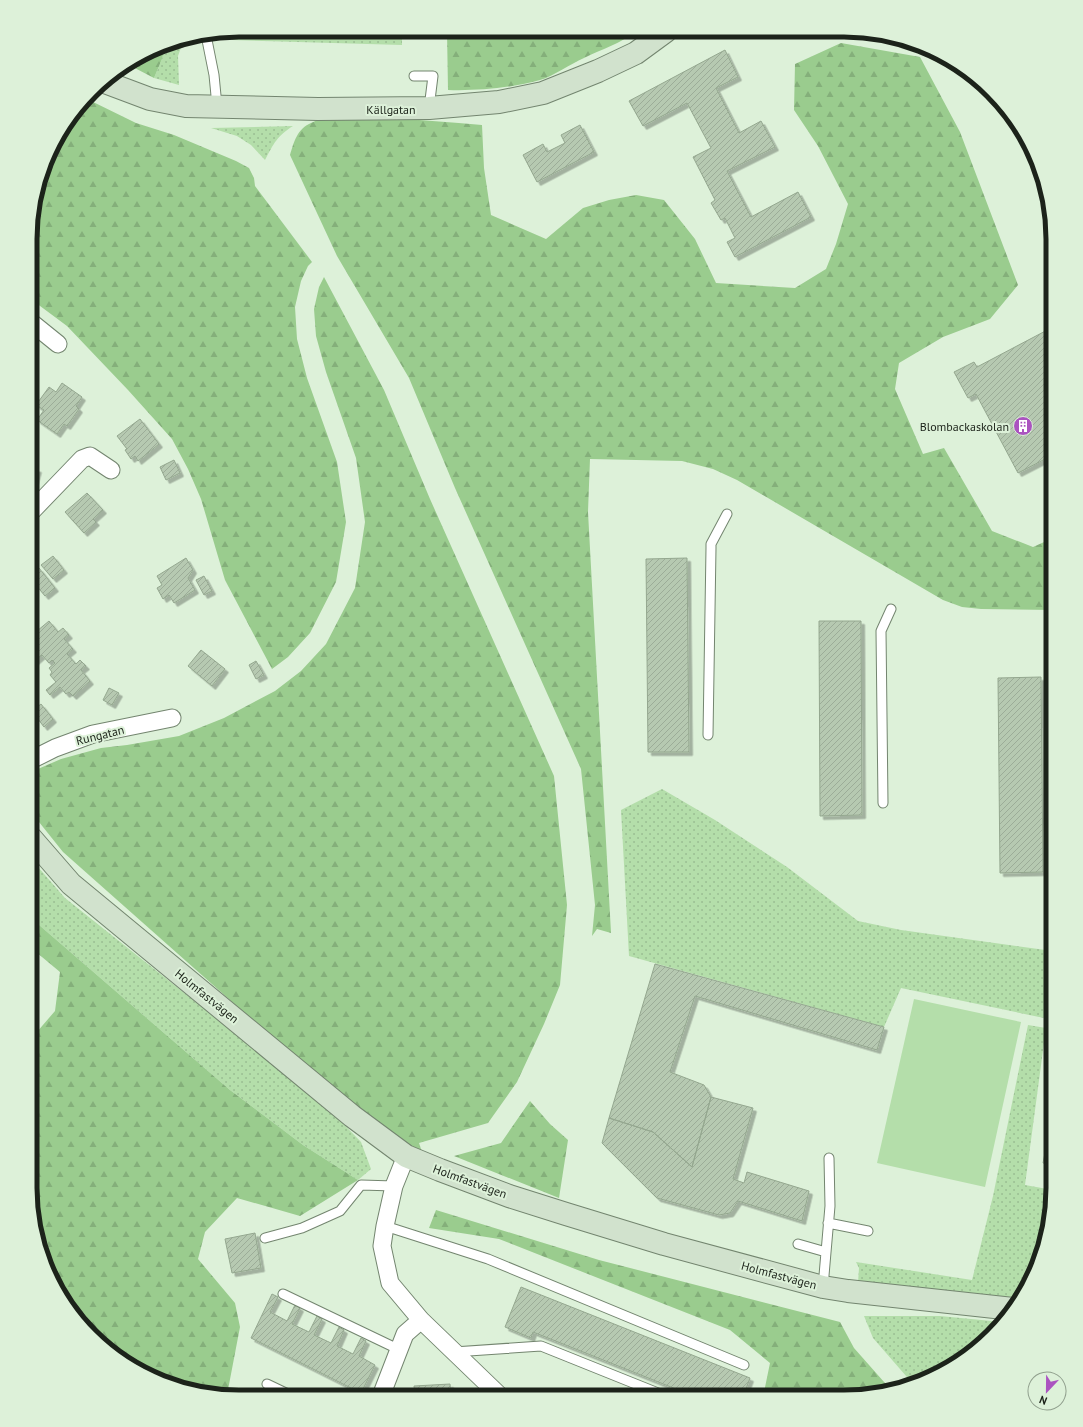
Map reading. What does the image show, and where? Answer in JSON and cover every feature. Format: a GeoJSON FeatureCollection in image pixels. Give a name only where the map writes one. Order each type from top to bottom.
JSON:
{"type":"FeatureCollection","features":[{"type":"Feature","properties":{"kind":"street","name":"Källgatan"},"geometry":{"type":"LineString","coordinates":[[110,84],[150,99],[186,106],[318,109],[429,108],[499,102],[543,93],[598,72],[636,53],[652,37]]}},
{"type":"Feature","properties":{"kind":"street"},"geometry":{"type":"LineString","coordinates":[[37,327],[58,344]]}},
{"type":"Feature","properties":{"kind":"street"},"geometry":{"type":"LineString","coordinates":[[37,506],[82,459],[90,456],[111,470]]}},
{"type":"Feature","properties":{"kind":"street","name":"Rungatan"},"geometry":{"type":"LineString","coordinates":[[37,757],[55,748],[93,734],[172,718]]}},
{"type":"Feature","properties":{"kind":"street","name":"Holmfastvägen"},"geometry":{"type":"LineString","coordinates":[[37,845],[70,884],[352,1116],[406,1156],[502,1193],[566,1214],[664,1244],[823,1287],[1006,1308]]}},
{"type":"Feature","properties":{"kind":"street"},"geometry":{"type":"LineString","coordinates":[[406,1156],[394,1186],[382,1246],[390,1283],[421,1320],[494,1390]]}},
{"type":"Feature","properties":{"kind":"street"},"geometry":{"type":"LineString","coordinates":[[383,1390],[405,1334],[421,1320]]}},
{"type":"Feature","properties":{"kind":"lane"},"geometry":{"type":"LineString","coordinates":[[207,40],[214,75],[217,106]]}},
{"type":"Feature","properties":{"kind":"lane"},"geometry":{"type":"LineString","coordinates":[[414,76],[433,76],[429,108]]}},
{"type":"Feature","properties":{"kind":"lane"},"geometry":{"type":"LineString","coordinates":[[708,735],[711,544],[727,514]]}},
{"type":"Feature","properties":{"kind":"lane"},"geometry":{"type":"LineString","coordinates":[[883,803],[881,631],[891,609]]}},
{"type":"Feature","properties":{"kind":"lane"},"geometry":{"type":"LineString","coordinates":[[823,1287],[830,1206],[830,1158]]}},
{"type":"Feature","properties":{"kind":"lane"},"geometry":{"type":"LineString","coordinates":[[265,1238],[302,1228],[340,1211],[361,1185],[394,1186]]}},
{"type":"Feature","properties":{"kind":"lane"},"geometry":{"type":"LineString","coordinates":[[828,1223],[868,1231]]}},
{"type":"Feature","properties":{"kind":"lane"},"geometry":{"type":"LineString","coordinates":[[385,1226],[488,1259],[744,1365]]}},
{"type":"Feature","properties":{"kind":"lane"},"geometry":{"type":"LineString","coordinates":[[798,1244],[826,1252]]}},
{"type":"Feature","properties":{"kind":"lane"},"geometry":{"type":"LineString","coordinates":[[283,1294],[400,1350]]}},
{"type":"Feature","properties":{"kind":"lane"},"geometry":{"type":"LineString","coordinates":[[454,1352],[541,1346],[653,1390]]}},
{"type":"Feature","properties":{"kind":"lane"},"geometry":{"type":"LineString","coordinates":[[267,1384],[278,1390]]}},
{"type":"Feature","properties":{"kind":"green space"},"geometry":{"type":"Polygon","coordinates":[[[232,37],[402,39],[402,45],[232,40],[232,37]]]}},
{"type":"Feature","properties":{"kind":"green space"},"geometry":{"type":"Polygon","coordinates":[[[447,37],[628,37],[551,76],[540,80],[506,87],[448,90],[447,37]]]}},
{"type":"Feature","properties":{"kind":"green space"},"geometry":{"type":"Polygon","coordinates":[[[841,43],[920,57],[960,132],[1018,285],[990,319],[943,337],[899,363],[895,389],[923,454],[944,448],[992,531],[1033,547],[1046,541],[1046,610],[981,609],[962,607],[943,600],[737,480],[713,469],[682,461],[590,459],[588,512],[611,933],[597,929],[592,936],[595,905],[581,769],[455,488],[409,378],[337,256],[290,155],[297,136],[302,129],[320,119],[330,117],[360,116],[482,125],[484,168],[491,215],[546,239],[583,208],[609,200],[636,195],[664,200],[695,239],[716,283],[795,288],[826,269],[836,244],[848,204],[818,146],[794,110],[795,64],[841,43]]]}},
{"type":"Feature","properties":{"kind":"green space"},"geometry":{"type":"Polygon","coordinates":[[[182,46],[178,56],[179,85],[154,78],[164,51],[182,46]]]}},
{"type":"Feature","properties":{"kind":"green space"},"geometry":{"type":"Polygon","coordinates":[[[164,51],[162,59],[154,78],[133,67],[164,51]]]}},
{"type":"Feature","properties":{"kind":"green space"},"geometry":{"type":"Polygon","coordinates":[[[91,101],[136,123],[174,135],[249,168],[254,178],[255,186],[312,262],[308,266],[301,281],[295,307],[297,339],[307,378],[337,462],[346,522],[336,582],[310,633],[288,657],[272,669],[225,580],[201,499],[188,469],[172,439],[67,326],[37,304],[37,226],[41,199],[52,162],[71,127],[91,101]]]}},
{"type":"Feature","properties":{"kind":"green space"},"geometry":{"type":"Polygon","coordinates":[[[293,126],[276,140],[265,160],[251,145],[237,136],[211,128],[293,126]]]}},
{"type":"Feature","properties":{"kind":"green space"},"geometry":{"type":"Polygon","coordinates":[[[324,277],[384,390],[430,499],[554,776],[567,905],[560,985],[517,1082],[488,1123],[419,1143],[422,1152],[411,1147],[359,1108],[248,1016],[63,852],[37,820],[37,769],[61,759],[101,748],[179,736],[224,718],[275,691],[301,671],[326,644],[355,588],[365,522],[356,458],[326,372],[316,336],[314,309],[319,287],[324,277]]]}},
{"type":"Feature","properties":{"kind":"green space"},"geometry":{"type":"Polygon","coordinates":[[[662,789],[715,820],[787,867],[858,921],[901,930],[1046,950],[1046,1013],[1044,1018],[901,988],[884,1027],[629,956],[621,810],[662,789]]]}},
{"type":"Feature","properties":{"kind":"green space"},"geometry":{"type":"Polygon","coordinates":[[[37,866],[65,898],[325,1105],[361,1142],[371,1169],[358,1180],[303,1145],[230,1090],[37,923],[37,866]]]}},
{"type":"Feature","properties":{"kind":"green space"},"geometry":{"type":"Polygon","coordinates":[[[37,923],[230,1090],[303,1145],[358,1180],[300,1216],[237,1198],[205,1232],[198,1259],[235,1303],[240,1327],[228,1390],[199,1386],[162,1375],[127,1356],[106,1340],[87,1321],[64,1289],[52,1265],[41,1228],[37,1201],[37,1032],[55,1011],[60,972],[37,953],[37,923]]]}},
{"type":"Feature","properties":{"kind":"green space"},"geometry":{"type":"Polygon","coordinates":[[[914,999],[1021,1022],[985,1187],[877,1163],[914,999]]]}},
{"type":"Feature","properties":{"kind":"green space"},"geometry":{"type":"Polygon","coordinates":[[[1028,1025],[1046,1028],[1025,1185],[1046,1189],[1046,1201],[1042,1228],[1031,1265],[1013,1299],[858,1283],[859,1268],[856,1262],[972,1280],[993,1196],[1028,1025]]]}},
{"type":"Feature","properties":{"kind":"green space"},"geometry":{"type":"Polygon","coordinates":[[[530,1101],[550,1124],[568,1140],[559,1198],[454,1156],[501,1143],[530,1101]]]}},
{"type":"Feature","properties":{"kind":"green space"},"geometry":{"type":"Polygon","coordinates":[[[436,1210],[599,1260],[840,1322],[854,1348],[887,1385],[857,1390],[764,1390],[770,1363],[730,1330],[499,1239],[429,1228],[436,1210]]]}},
{"type":"Feature","properties":{"kind":"green space"},"geometry":{"type":"Polygon","coordinates":[[[864,1316],[940,1316],[996,1321],[977,1340],[956,1356],[921,1375],[909,1379],[873,1338],[864,1316]]]}},
{"type":"Feature","properties":{"kind":"building"},"geometry":{"type":"Polygon","coordinates":[[[725,50],[738,77],[716,88],[739,133],[761,121],[775,147],[727,171],[751,217],[798,192],[811,217],[735,257],[727,242],[735,238],[725,218],[721,220],[711,203],[715,200],[693,157],[711,148],[687,103],[643,126],[629,101],[725,50]]]}},
{"type":"Feature","properties":{"kind":"building"},"geometry":{"type":"Polygon","coordinates":[[[580,125],[594,152],[537,182],[523,155],[543,144],[547,152],[565,143],[561,135],[580,125]]]}},
{"type":"Feature","properties":{"kind":"building","name":"Blombackaskolan"},"geometry":{"type":"Polygon","coordinates":[[[1046,331],[1046,459],[1018,473],[976,394],[968,398],[954,372],[974,362],[977,367],[1046,331]]]}},
{"type":"Feature","properties":{"kind":"building"},"geometry":{"type":"Polygon","coordinates":[[[62,383],[82,397],[76,406],[79,409],[67,426],[64,424],[57,434],[37,420],[44,410],[37,406],[37,404],[49,387],[56,392],[62,383]]]}},
{"type":"Feature","properties":{"kind":"building"},"geometry":{"type":"Polygon","coordinates":[[[140,419],[159,444],[138,461],[135,456],[131,459],[125,450],[127,449],[117,436],[140,419]]]}},
{"type":"Feature","properties":{"kind":"building"},"geometry":{"type":"Polygon","coordinates":[[[174,460],[180,473],[166,480],[160,467],[174,460]]]}},
{"type":"Feature","properties":{"kind":"building"},"geometry":{"type":"Polygon","coordinates":[[[87,493],[103,510],[93,519],[96,522],[84,533],[65,512],[87,493]]]}},
{"type":"Feature","properties":{"kind":"building"},"geometry":{"type":"Polygon","coordinates":[[[53,556],[64,570],[53,579],[41,565],[53,556]]]}},
{"type":"Feature","properties":{"kind":"building"},"geometry":{"type":"Polygon","coordinates":[[[186,558],[193,570],[188,578],[195,590],[174,603],[169,595],[163,599],[157,588],[162,585],[157,576],[186,558]]]}},
{"type":"Feature","properties":{"kind":"building"},"geometry":{"type":"Polygon","coordinates":[[[687,558],[689,752],[648,752],[646,559],[687,558]]]}},
{"type":"Feature","properties":{"kind":"building"},"geometry":{"type":"Polygon","coordinates":[[[39,568],[55,588],[45,596],[37,586],[37,570],[39,568]]]}},
{"type":"Feature","properties":{"kind":"building"},"geometry":{"type":"Polygon","coordinates":[[[204,576],[212,591],[204,595],[196,580],[204,576]]]}},
{"type":"Feature","properties":{"kind":"building"},"geometry":{"type":"Polygon","coordinates":[[[49,621],[58,632],[63,628],[69,635],[64,639],[73,649],[67,654],[76,664],[80,660],[86,666],[81,670],[90,681],[73,696],[69,692],[66,694],[60,687],[50,695],[46,690],[56,682],[50,675],[52,672],[49,668],[55,663],[52,660],[49,663],[42,655],[37,659],[37,652],[39,650],[37,648],[37,631],[49,621]]]}},
{"type":"Feature","properties":{"kind":"building"},"geometry":{"type":"Polygon","coordinates":[[[819,621],[861,621],[862,815],[820,816],[819,621]]]}},
{"type":"Feature","properties":{"kind":"building"},"geometry":{"type":"Polygon","coordinates":[[[201,650],[225,669],[212,686],[188,666],[201,650]]]}},
{"type":"Feature","properties":{"kind":"building"},"geometry":{"type":"Polygon","coordinates":[[[256,661],[264,675],[256,679],[249,665],[256,661]]]}},
{"type":"Feature","properties":{"kind":"building"},"geometry":{"type":"Polygon","coordinates":[[[1041,677],[1043,872],[1000,873],[998,678],[1041,677]]]}},
{"type":"Feature","properties":{"kind":"building"},"geometry":{"type":"Polygon","coordinates":[[[109,688],[119,693],[112,705],[103,700],[109,688]]]}},
{"type":"Feature","properties":{"kind":"building"},"geometry":{"type":"Polygon","coordinates":[[[41,704],[53,719],[44,727],[37,718],[37,707],[41,704]]]}},
{"type":"Feature","properties":{"kind":"building"},"geometry":{"type":"Polygon","coordinates":[[[655,964],[884,1027],[877,1050],[695,996],[670,1072],[704,1085],[711,1097],[692,1167],[653,1132],[609,1118],[655,964]]]}},
{"type":"Feature","properties":{"kind":"building"},"geometry":{"type":"Polygon","coordinates":[[[711,1097],[753,1108],[733,1179],[744,1183],[747,1172],[809,1191],[802,1221],[738,1201],[730,1213],[719,1215],[657,1198],[602,1143],[609,1118],[653,1132],[692,1167],[711,1097]]]}},
{"type":"Feature","properties":{"kind":"building"},"geometry":{"type":"Polygon","coordinates":[[[1046,1148],[1046,1164],[1043,1163],[1046,1148]]]}},
{"type":"Feature","properties":{"kind":"building"},"geometry":{"type":"Polygon","coordinates":[[[255,1233],[261,1268],[232,1273],[225,1239],[255,1233]]]}},
{"type":"Feature","properties":{"kind":"building"},"geometry":{"type":"Polygon","coordinates":[[[521,1287],[750,1378],[746,1390],[678,1390],[533,1332],[531,1338],[505,1327],[521,1287]]]}},
{"type":"Feature","properties":{"kind":"building"},"geometry":{"type":"Polygon","coordinates":[[[272,1294],[278,1297],[270,1312],[287,1321],[295,1305],[300,1308],[292,1324],[309,1332],[317,1316],[322,1319],[314,1335],[331,1343],[339,1327],[344,1330],[337,1346],[353,1354],[361,1338],[366,1341],[359,1356],[375,1365],[362,1390],[355,1390],[251,1338],[272,1294]]]}},
{"type":"Feature","properties":{"kind":"building"},"geometry":{"type":"Polygon","coordinates":[[[450,1384],[450,1390],[414,1390],[414,1386],[450,1384]]]}},
{"type":"Feature","properties":{"kind":"place","name":"Blombackaskolan"},"geometry":{"type":"Point","coordinates":[1023,426]}}]}
